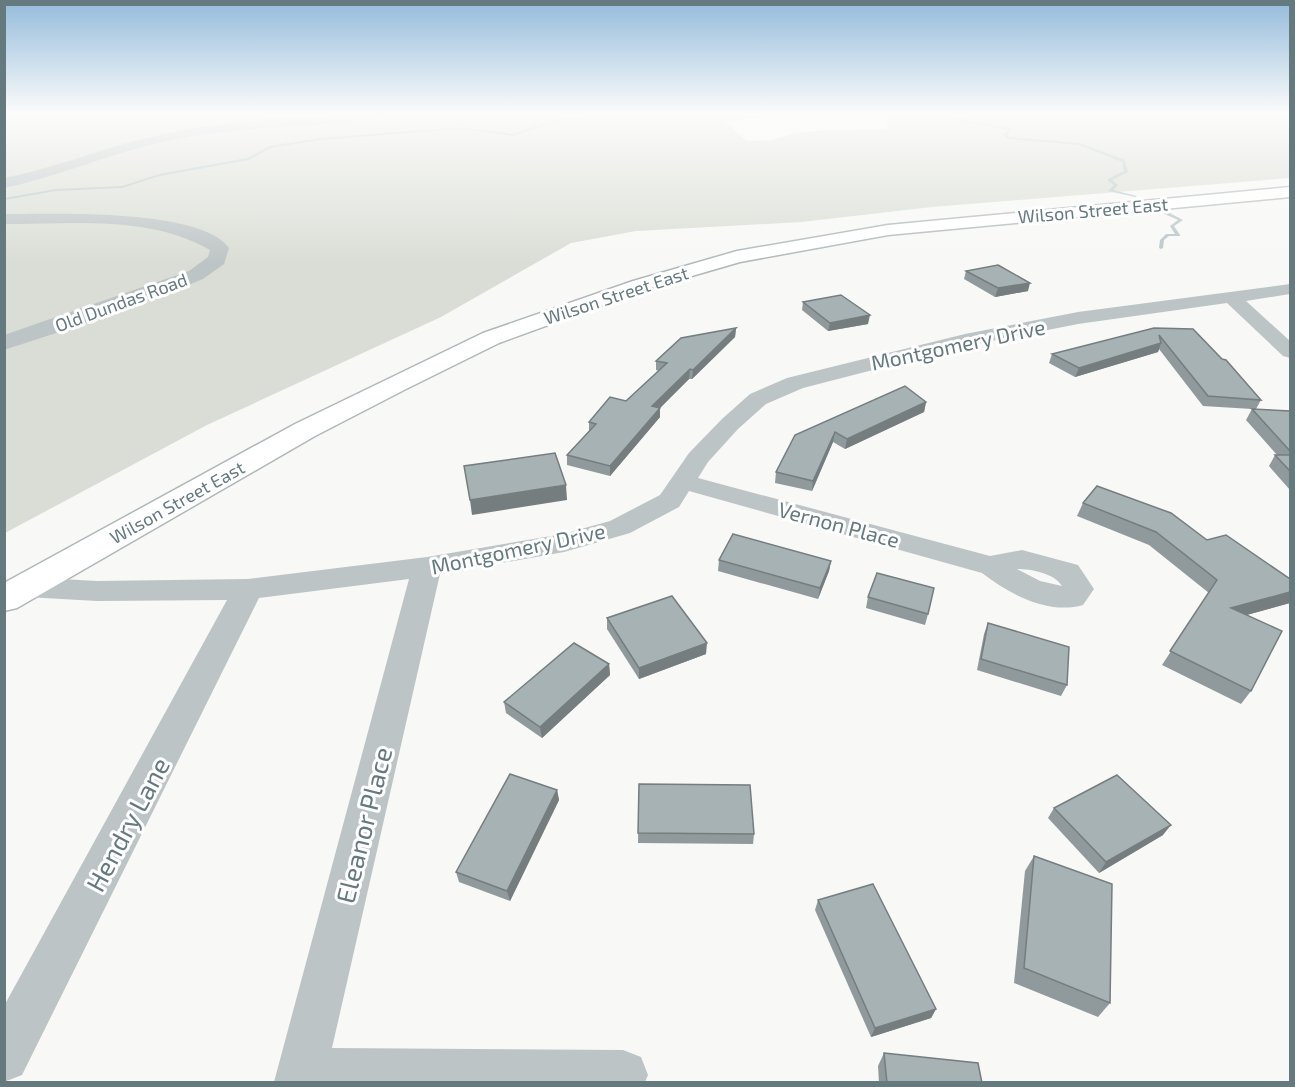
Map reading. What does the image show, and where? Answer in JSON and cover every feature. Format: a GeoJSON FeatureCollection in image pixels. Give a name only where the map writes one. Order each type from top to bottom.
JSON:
{"type":"FeatureCollection","features":[{"type":"Feature","properties":{"kind":"main road","name":"Wilson Street East"},"geometry":{"type":"LineString","coordinates":[[12,591],[305,430],[491,338],[640,285],[737,257],[888,230],[1290,192]]}},
{"type":"Feature","properties":{"kind":"street"},"geometry":{"type":"LineString","coordinates":[[4,183],[59,172],[81,164]]}},
{"type":"Feature","properties":{"kind":"street","name":"Old Dundas Road"},"geometry":{"type":"LineString","coordinates":[[4,219],[169,226],[209,239],[220,248],[217,260],[196,275],[111,308],[4,343]]}},
{"type":"Feature","properties":{"kind":"street","name":"Montgomery Drive"},"geometry":{"type":"LineString","coordinates":[[12,591],[248,590],[427,567],[564,543],[620,527],[670,501],[685,482],[698,458],[730,424],[758,399],[795,383],[965,340],[1118,311],[1290,289]]}},
{"type":"Feature","properties":{"kind":"street"},"geometry":{"type":"LineString","coordinates":[[1230,296],[1290,352]]}},
{"type":"Feature","properties":{"kind":"street","name":"Vernon Place"},"geometry":{"type":"LineString","coordinates":[[685,482],[992,566]]}},
{"type":"Feature","properties":{"kind":"street","name":"Eleanor Place"},"geometry":{"type":"LineString","coordinates":[[301,1078],[427,567]]}},
{"type":"Feature","properties":{"kind":"street","name":"Hendry Lane"},"geometry":{"type":"LineString","coordinates":[[4,1057],[248,590]]}},
{"type":"Feature","properties":{"kind":"street"},"geometry":{"type":"LineString","coordinates":[[301,1078],[623,1075]]}},
{"type":"Feature","properties":{"kind":"shaded area"},"geometry":{"type":"Polygon","coordinates":[[[5,164],[1290,164],[1290,178],[932,207],[801,222],[636,231],[571,243],[441,317],[207,425],[5,533],[5,164]]]}},
{"type":"Feature","properties":{"kind":"building"},"geometry":{"type":"Polygon","coordinates":[[[998,265],[1030,283],[998,288],[966,271],[998,265]]]}},
{"type":"Feature","properties":{"kind":"building"},"geometry":{"type":"Polygon","coordinates":[[[841,295],[870,315],[830,323],[803,302],[841,295]]]}},
{"type":"Feature","properties":{"kind":"building"},"geometry":{"type":"Polygon","coordinates":[[[736,328],[652,406],[660,408],[610,466],[567,455],[596,424],[589,422],[610,397],[626,401],[667,363],[656,361],[681,338],[736,328]]]}},
{"type":"Feature","properties":{"kind":"building"},"geometry":{"type":"Polygon","coordinates":[[[1154,328],[1193,329],[1222,359],[1226,360],[1261,400],[1208,396],[1159,335],[1161,343],[1079,368],[1052,354],[1154,328]]]}},
{"type":"Feature","properties":{"kind":"building"},"geometry":{"type":"Polygon","coordinates":[[[905,386],[926,402],[847,439],[835,432],[813,481],[776,472],[795,435],[905,386]]]}},
{"type":"Feature","properties":{"kind":"building"},"geometry":{"type":"Polygon","coordinates":[[[1252,409],[1290,411],[1290,451],[1252,409]]]}},
{"type":"Feature","properties":{"kind":"building"},"geometry":{"type":"Polygon","coordinates":[[[555,453],[566,485],[470,500],[464,466],[555,453]]]}},
{"type":"Feature","properties":{"kind":"building"},"geometry":{"type":"Polygon","coordinates":[[[1275,455],[1290,455],[1290,471],[1275,455]]]}},
{"type":"Feature","properties":{"kind":"building"},"geometry":{"type":"Polygon","coordinates":[[[1097,486],[1171,513],[1207,540],[1226,535],[1290,579],[1290,592],[1231,608],[1282,631],[1251,691],[1170,651],[1217,580],[1156,532],[1083,503],[1097,486]]]}},
{"type":"Feature","properties":{"kind":"building"},"geometry":{"type":"Polygon","coordinates":[[[733,534],[831,561],[820,588],[719,560],[733,534]]]}},
{"type":"Feature","properties":{"kind":"building"},"geometry":{"type":"Polygon","coordinates":[[[877,573],[934,588],[928,614],[868,597],[877,573]]]}},
{"type":"Feature","properties":{"kind":"building"},"geometry":{"type":"Polygon","coordinates":[[[672,596],[707,643],[639,668],[607,618],[672,596]]]}},
{"type":"Feature","properties":{"kind":"building"},"geometry":{"type":"Polygon","coordinates":[[[988,623],[1069,647],[1067,685],[981,659],[988,623]]]}},
{"type":"Feature","properties":{"kind":"building"},"geometry":{"type":"Polygon","coordinates":[[[574,643],[609,664],[540,727],[504,702],[574,643]]]}},
{"type":"Feature","properties":{"kind":"building"},"geometry":{"type":"Polygon","coordinates":[[[510,774],[557,790],[507,891],[456,872],[510,774]]]}},
{"type":"Feature","properties":{"kind":"building"},"geometry":{"type":"Polygon","coordinates":[[[1117,775],[1171,825],[1106,862],[1054,808],[1117,775]]]}},
{"type":"Feature","properties":{"kind":"building"},"geometry":{"type":"Polygon","coordinates":[[[639,784],[750,785],[754,834],[638,833],[639,784]]]}},
{"type":"Feature","properties":{"kind":"building"},"geometry":{"type":"Polygon","coordinates":[[[1034,856],[1112,884],[1110,1003],[1024,968],[1034,856]]]}},
{"type":"Feature","properties":{"kind":"building"},"geometry":{"type":"Polygon","coordinates":[[[873,884],[936,1009],[875,1028],[818,900],[873,884]]]}},
{"type":"Feature","properties":{"kind":"building"},"geometry":{"type":"Polygon","coordinates":[[[884,1053],[978,1063],[982,1083],[887,1083],[884,1053]]]}},
{"type":"Feature","properties":{"kind":"waterway"},"geometry":{"type":"LineString","coordinates":[[4,199],[56,190],[122,187],[159,175],[222,164]]}},
{"type":"Feature","properties":{"kind":"waterway"},"geometry":{"type":"LineString","coordinates":[[1124,164],[1126,172],[1109,180],[1116,185],[1110,191],[1135,196]]}},
{"type":"Feature","properties":{"kind":"waterway"},"geometry":{"type":"LineString","coordinates":[[1161,248],[1162,240],[1168,235],[1178,235],[1172,226],[1181,220],[1162,211]]}}]}
